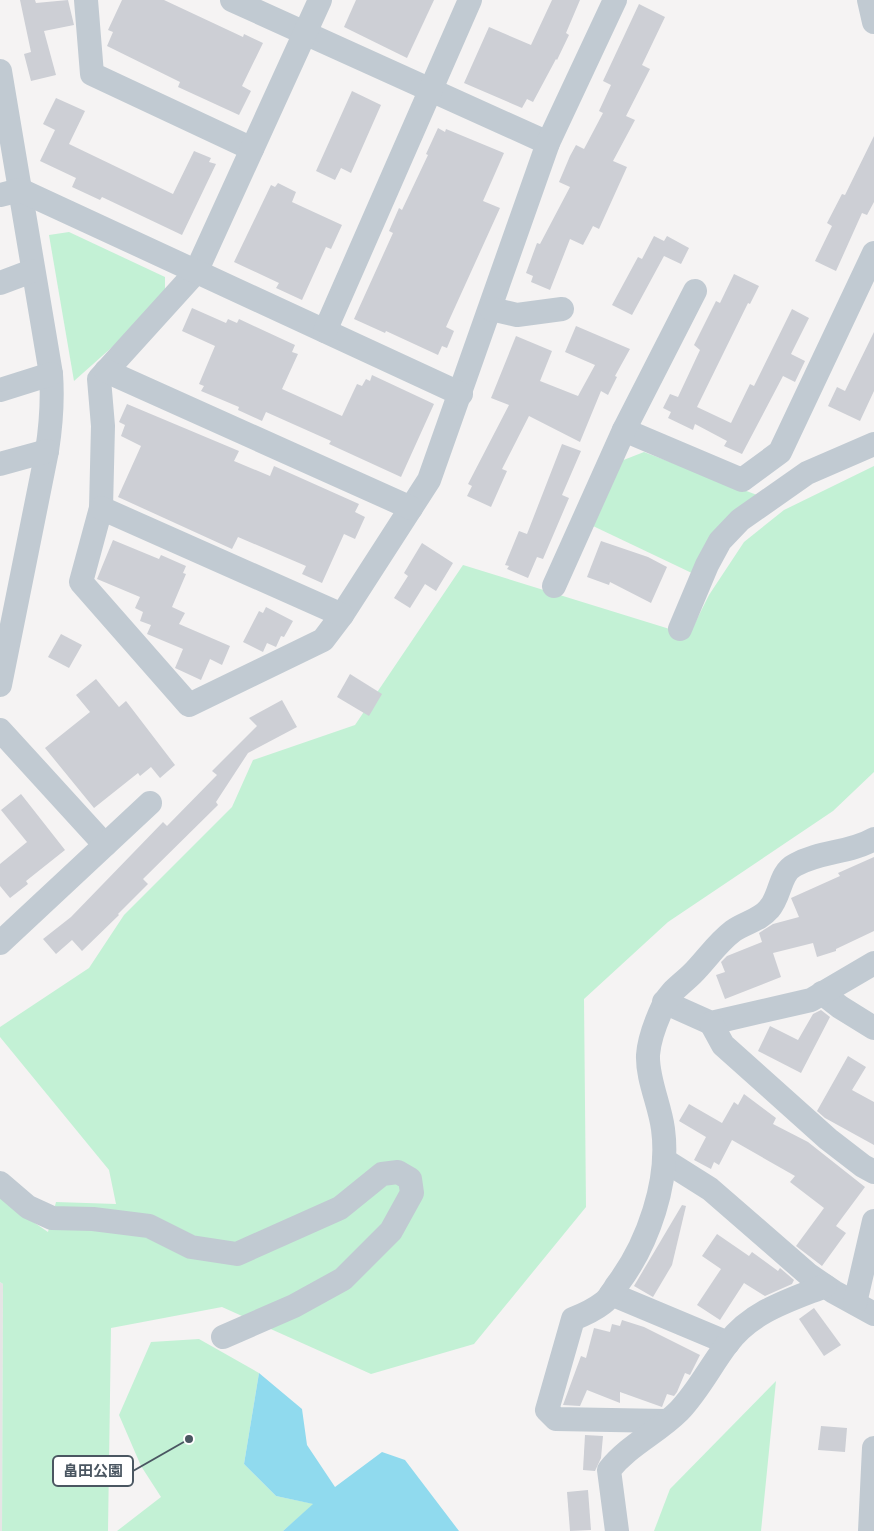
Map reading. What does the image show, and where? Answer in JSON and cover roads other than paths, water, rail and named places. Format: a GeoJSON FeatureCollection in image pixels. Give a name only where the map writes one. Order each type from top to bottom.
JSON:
{"type":"FeatureCollection","features":[{"type":"Feature","properties":{"kind":"street"},"geometry":{"type":"LineString","coordinates":[[86,0],[92,74],[252,149]]}},
{"type":"Feature","properties":{"kind":"street"},"geometry":{"type":"LineString","coordinates":[[232,0],[548,143]]}},
{"type":"Feature","properties":{"kind":"street"},"geometry":{"type":"LineString","coordinates":[[320,0],[196,272],[99,379],[104,426],[101,508],[80,582],[190,705],[323,640],[342,614],[432,472],[548,143],[615,0]]}},
{"type":"Feature","properties":{"kind":"street"},"geometry":{"type":"LineString","coordinates":[[325,331],[470,0]]}},
{"type":"Feature","properties":{"kind":"street"},"geometry":{"type":"LineString","coordinates":[[869,0],[874,22]]}},
{"type":"Feature","properties":{"kind":"street"},"geometry":{"type":"LineString","coordinates":[[0,71],[10,193],[32,271],[51,374],[51,423],[47,451],[0,685]]}},
{"type":"Feature","properties":{"kind":"street"},"geometry":{"type":"LineString","coordinates":[[10,193],[196,272],[461,394]]}},
{"type":"Feature","properties":{"kind":"street"},"geometry":{"type":"LineString","coordinates":[[624,430],[742,480],[762,466],[780,452],[874,253]]}},
{"type":"Feature","properties":{"kind":"street"},"geometry":{"type":"LineString","coordinates":[[0,283],[32,271]]}},
{"type":"Feature","properties":{"kind":"street"},"geometry":{"type":"LineString","coordinates":[[554,586],[624,430],[695,291]]}},
{"type":"Feature","properties":{"kind":"street"},"geometry":{"type":"LineString","coordinates":[[491,309],[518,316],[562,310]]}},
{"type":"Feature","properties":{"kind":"street"},"geometry":{"type":"LineString","coordinates":[[106,371],[410,508]]}},
{"type":"Feature","properties":{"kind":"street"},"geometry":{"type":"LineString","coordinates":[[0,390],[51,374]]}},
{"type":"Feature","properties":{"kind":"street"},"geometry":{"type":"LineString","coordinates":[[680,629],[707,565],[720,541],[740,520],[807,473],[874,444]]}},
{"type":"Feature","properties":{"kind":"street"},"geometry":{"type":"LineString","coordinates":[[0,464],[47,451]]}},
{"type":"Feature","properties":{"kind":"street"},"geometry":{"type":"LineString","coordinates":[[762,466],[776,494]]}},
{"type":"Feature","properties":{"kind":"street"},"geometry":{"type":"LineString","coordinates":[[101,508],[342,614]]}},
{"type":"Feature","properties":{"kind":"street"},"geometry":{"type":"LineString","coordinates":[[0,730],[105,845]]}},
{"type":"Feature","properties":{"kind":"street"},"geometry":{"type":"LineString","coordinates":[[0,943],[150,803]]}},
{"type":"Feature","properties":{"kind":"street"},"geometry":{"type":"LineString","coordinates":[[666,1421],[556,1419],[546,1410],[573,1319],[604,1302],[633,1264],[645,1239],[657,1200],[664,1160],[664,1130],[648,1055],[656,1022],[664,1002],[718,943],[735,929],[769,910],[777,897],[784,877],[794,865],[825,853],[863,846],[874,839]]}},
{"type":"Feature","properties":{"kind":"street"},"geometry":{"type":"LineString","coordinates":[[664,1002],[711,1023],[811,1000],[874,963]]}},
{"type":"Feature","properties":{"kind":"street"},"geometry":{"type":"LineString","coordinates":[[822,993],[840,1007],[874,1028]]}},
{"type":"Feature","properties":{"kind":"street"},"geometry":{"type":"LineString","coordinates":[[711,1023],[723,1045],[828,1139],[862,1166],[874,1172]]}},
{"type":"Feature","properties":{"kind":"street"},"geometry":{"type":"LineString","coordinates":[[664,1160],[710,1189],[779,1250],[825,1286],[864,1308],[874,1221]]}},
{"type":"Feature","properties":{"kind":"street"},"geometry":{"type":"LineString","coordinates":[[0,1183],[28,1207],[52,1218],[93,1219],[149,1226],[191,1247],[237,1254],[340,1208],[382,1174],[398,1172],[410,1179],[412,1193],[391,1231],[343,1279],[294,1306],[223,1337]]}},
{"type":"Feature","properties":{"kind":"street"},"geometry":{"type":"LineString","coordinates":[[617,1531],[609,1470],[622,1453],[677,1412],[698,1389],[728,1343],[745,1325],[761,1313],[825,1286]]}},
{"type":"Feature","properties":{"kind":"street"},"geometry":{"type":"LineString","coordinates":[[611,1294],[728,1343]]}},
{"type":"Feature","properties":{"kind":"street"},"geometry":{"type":"LineString","coordinates":[[870,1531],[874,1448]]}},
{"type":"Feature","properties":{"kind":"water"},"geometry":{"type":"Polygon","coordinates":[[[259,1373],[302,1409],[307,1445],[335,1487],[382,1452],[405,1460],[459,1531],[283,1531],[313,1504],[276,1496],[244,1464],[259,1373]]]}},
{"type":"Feature","properties":{"kind":"place","name":"畠田公園"},"geometry":{"type":"Point","coordinates":[189,1439]}}]}
